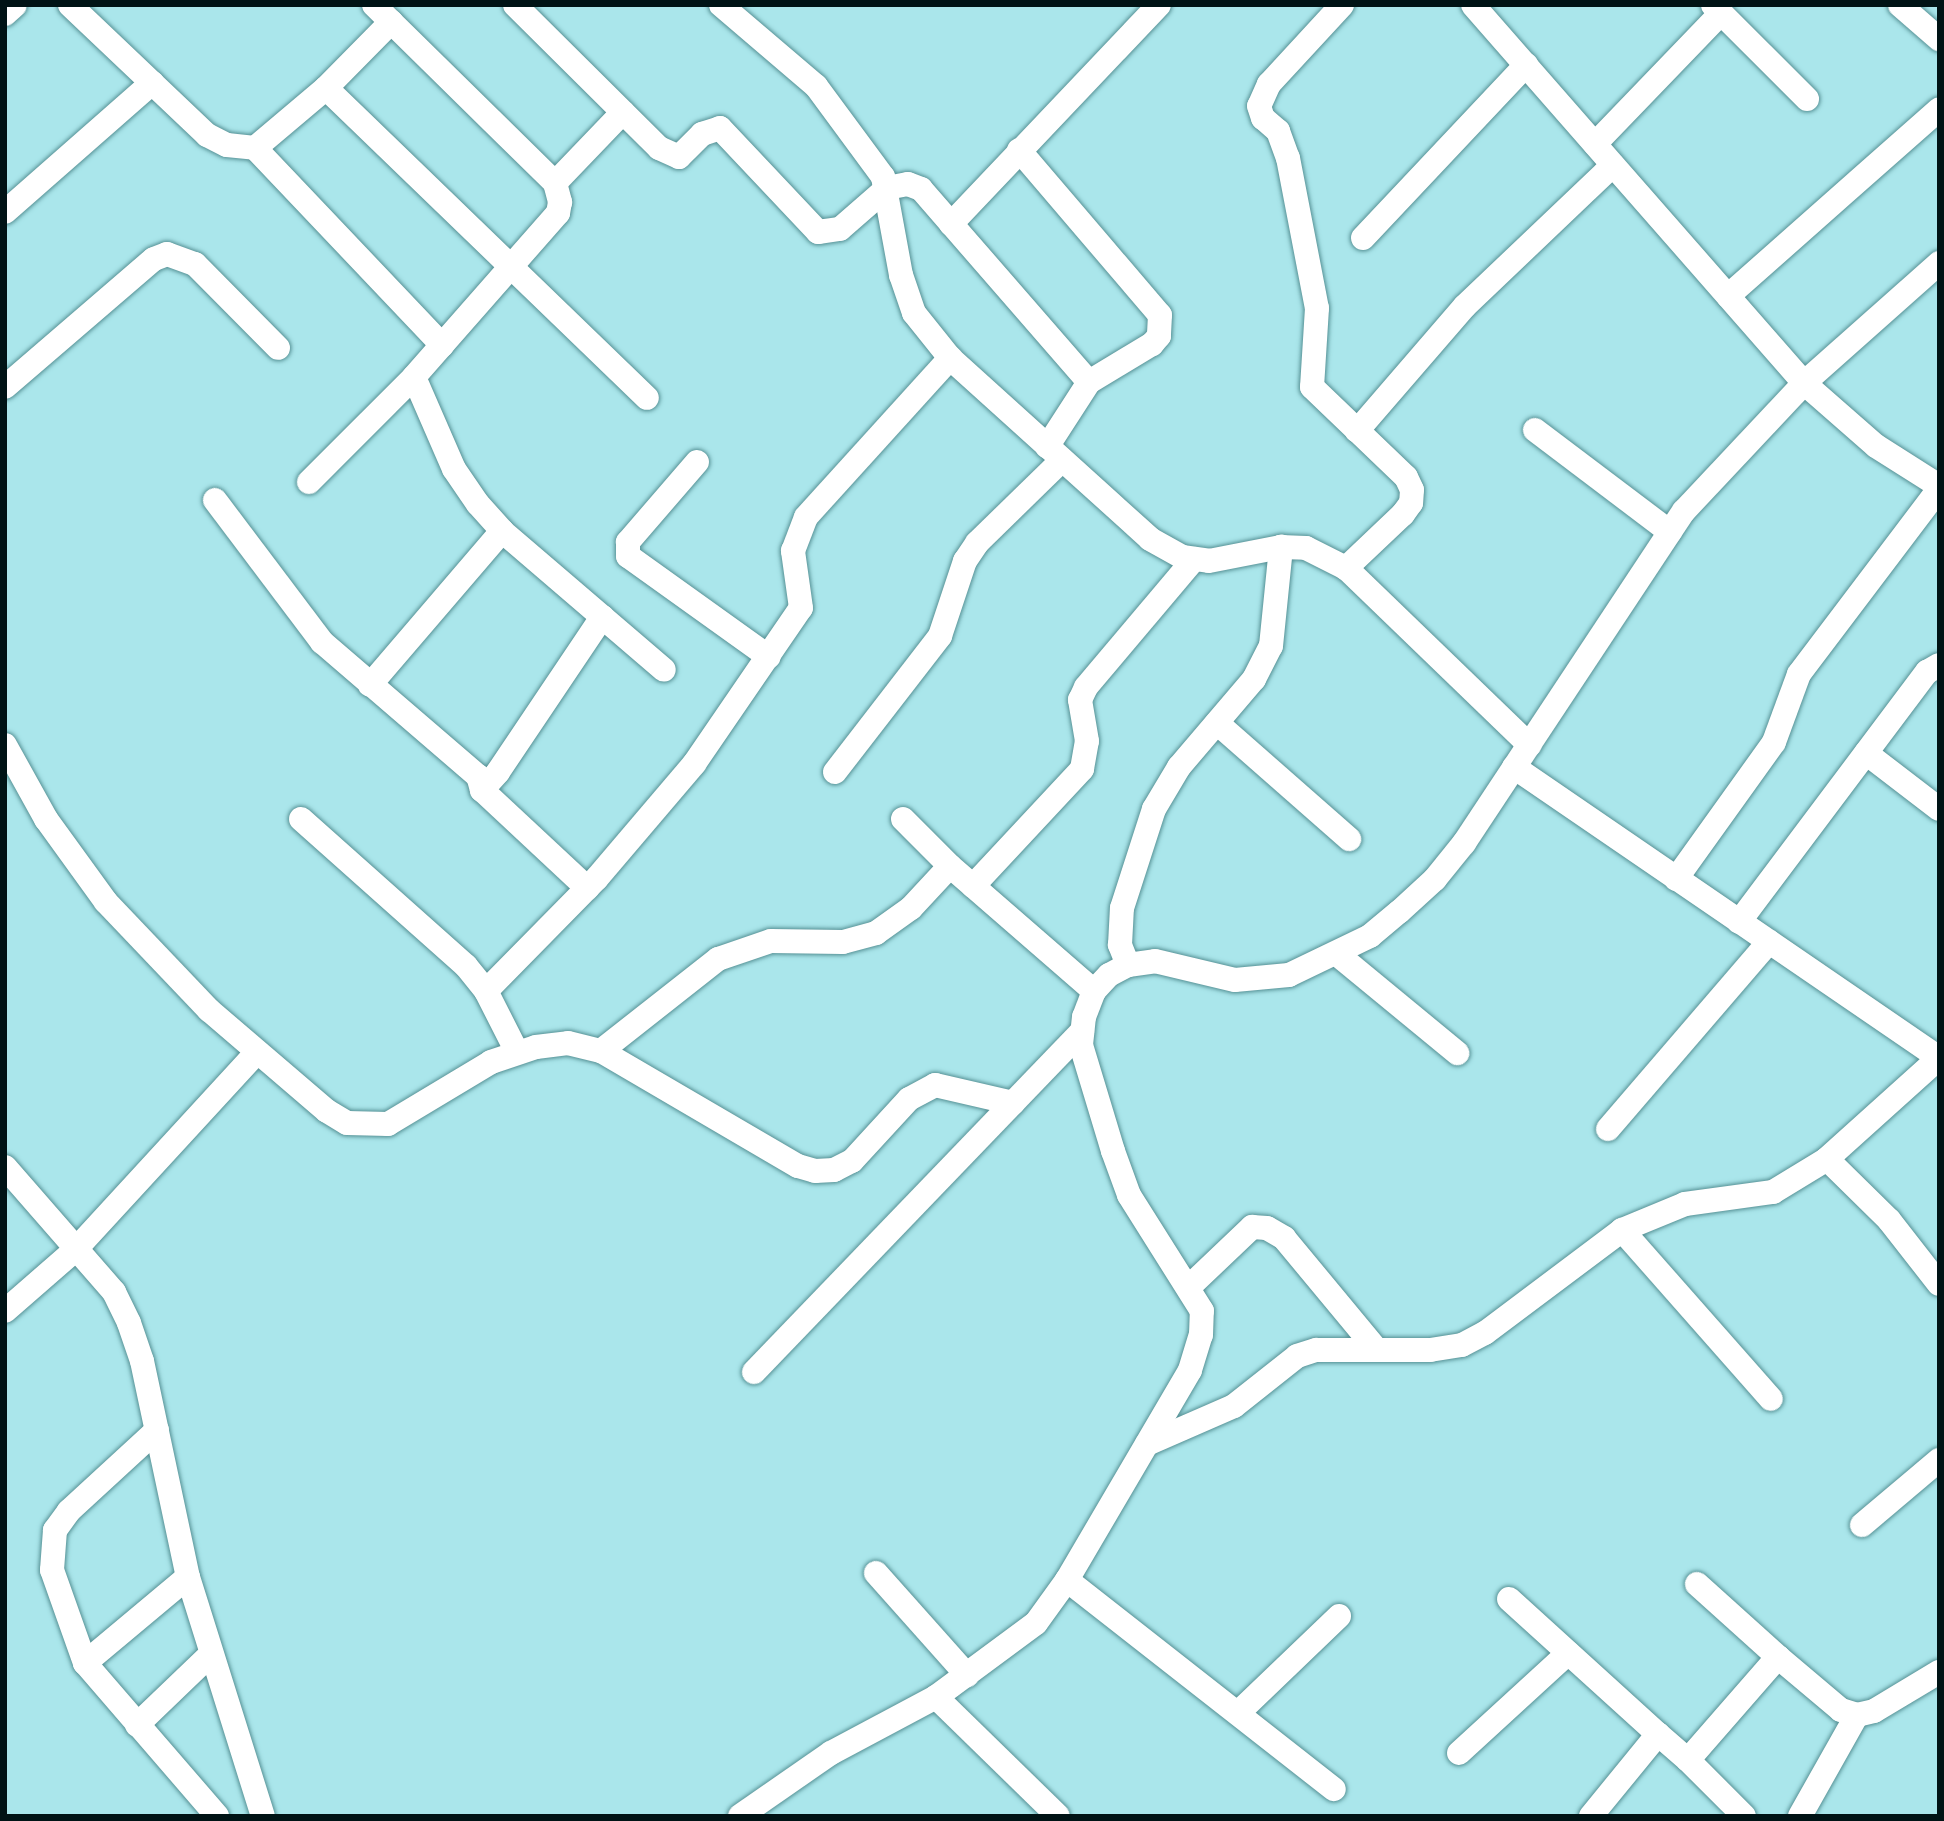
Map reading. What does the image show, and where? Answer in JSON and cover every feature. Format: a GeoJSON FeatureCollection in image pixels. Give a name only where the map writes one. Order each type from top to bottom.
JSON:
{"type":"FeatureCollection","features":[{"type":"Feature","properties":{"kind":"street"},"geometry":{"type":"LineString","coordinates":[[5,14],[15,5]]}},
{"type":"Feature","properties":{"kind":"street"},"geometry":{"type":"LineString","coordinates":[[69,5],[207,135],[227,145],[255,148],[442,345]]}},
{"type":"Feature","properties":{"kind":"street"},"geometry":{"type":"LineString","coordinates":[[515,5],[669,155],[679,157],[711,128],[720,128],[818,232],[840,229],[887,188],[908,184],[921,189],[1088,382]]}},
{"type":"Feature","properties":{"kind":"street"},"geometry":{"type":"LineString","coordinates":[[721,5],[816,86],[883,177],[901,275],[914,313],[950,358],[1150,539],[1194,559],[1209,561],[1281,547],[1306,548],[1346,568],[1529,745]]}},
{"type":"Feature","properties":{"kind":"street"},"geometry":{"type":"LineString","coordinates":[[951,224],[1159,5]]}},
{"type":"Feature","properties":{"kind":"street"},"geometry":{"type":"LineString","coordinates":[[1342,5],[1269,84],[1259,106],[1284,143],[1317,308],[1312,387],[1406,477],[1412,490],[1411,503],[1403,514],[1346,568]]}},
{"type":"Feature","properties":{"kind":"street"},"geometry":{"type":"LineString","coordinates":[[1473,5],[1804,383],[1876,446],[1939,487],[1799,674],[1774,742],[1676,878]]}},
{"type":"Feature","properties":{"kind":"street"},"geometry":{"type":"LineString","coordinates":[[1900,5],[1939,39]]}},
{"type":"Feature","properties":{"kind":"street"},"geometry":{"type":"LineString","coordinates":[[1595,144],[1717,9],[1807,99]]}},
{"type":"Feature","properties":{"kind":"street"},"geometry":{"type":"LineString","coordinates":[[255,148],[326,88],[382,13],[555,183],[558,213],[414,377],[309,482]]}},
{"type":"Feature","properties":{"kind":"street"},"geometry":{"type":"LineString","coordinates":[[1363,238],[1526,65]]}},
{"type":"Feature","properties":{"kind":"street"},"geometry":{"type":"LineString","coordinates":[[5,212],[152,83]]}},
{"type":"Feature","properties":{"kind":"street"},"geometry":{"type":"LineString","coordinates":[[326,88],[508,269],[647,398]]}},
{"type":"Feature","properties":{"kind":"street"},"geometry":{"type":"LineString","coordinates":[[1728,296],[1939,110]]}},
{"type":"Feature","properties":{"kind":"street"},"geometry":{"type":"LineString","coordinates":[[555,183],[623,112]]}},
{"type":"Feature","properties":{"kind":"street"},"geometry":{"type":"LineString","coordinates":[[835,772],[940,636],[965,561],[977,543],[1055,453],[1088,382],[1152,344],[1159,336],[1160,315],[1019,150]]}},
{"type":"Feature","properties":{"kind":"street"},"geometry":{"type":"LineString","coordinates":[[1357,431],[1465,306],[1613,165]]}},
{"type":"Feature","properties":{"kind":"street"},"geometry":{"type":"LineString","coordinates":[[5,387],[154,259],[167,254],[195,264],[278,348]]}},
{"type":"Feature","properties":{"kind":"street"},"geometry":{"type":"LineString","coordinates":[[740,1816],[831,1753],[936,1697],[1035,1623],[1067,1580],[1190,1370],[1201,1335],[1202,1311],[1190,1286],[1129,1195],[1081,1045],[1094,991],[1109,975],[1128,965],[1155,961],[1235,980],[1262,981],[1289,975],[1370,936],[1435,879],[1529,745],[1670,532],[1711,480],[1804,383],[1939,263]]}},
{"type":"Feature","properties":{"kind":"street"},"geometry":{"type":"LineString","coordinates":[[486,991],[587,888],[657,811],[769,657],[801,608],[793,551],[806,517],[950,358]]}},
{"type":"Feature","properties":{"kind":"street"},"geometry":{"type":"LineString","coordinates":[[414,377],[454,469],[502,531],[664,670]]}},
{"type":"Feature","properties":{"kind":"street"},"geometry":{"type":"LineString","coordinates":[[1535,430],[1670,532]]}},
{"type":"Feature","properties":{"kind":"street"},"geometry":{"type":"LineString","coordinates":[[697,461],[628,542],[628,556],[769,657]]}},
{"type":"Feature","properties":{"kind":"street"},"geometry":{"type":"LineString","coordinates":[[215,500],[322,642],[478,776],[482,790],[587,888]]}},
{"type":"Feature","properties":{"kind":"street"},"geometry":{"type":"LineString","coordinates":[[370,685],[502,531]]}},
{"type":"Feature","properties":{"kind":"street"},"geometry":{"type":"LineString","coordinates":[[1128,965],[1120,945],[1122,908],[1154,809],[1165,787],[1254,679],[1271,646],[1281,547]]}},
{"type":"Feature","properties":{"kind":"street"},"geometry":{"type":"LineString","coordinates":[[973,886],[1082,769],[1087,741],[1080,700],[1086,687],[1194,559]]}},
{"type":"Feature","properties":{"kind":"street"},"geometry":{"type":"LineString","coordinates":[[482,790],[498,772],[602,617]]}},
{"type":"Feature","properties":{"kind":"street"},"geometry":{"type":"LineString","coordinates":[[1739,922],[1927,672],[1939,665]]}},
{"type":"Feature","properties":{"kind":"street"},"geometry":{"type":"LineString","coordinates":[[1217,723],[1349,839]]}},
{"type":"Feature","properties":{"kind":"street"},"geometry":{"type":"LineString","coordinates":[[6,751],[46,819],[106,902],[256,1053],[327,1111],[347,1123],[366,1126],[388,1124],[491,1062],[517,1052],[568,1043],[601,1051],[798,1166],[815,1171],[834,1170],[852,1161],[909,1099],[935,1085],[1013,1103]]}},
{"type":"Feature","properties":{"kind":"street"},"geometry":{"type":"LineString","coordinates":[[1866,753],[1939,809]]}},
{"type":"Feature","properties":{"kind":"street"},"geometry":{"type":"LineString","coordinates":[[1147,1444],[1234,1406],[1297,1356],[1316,1350],[1430,1350],[1462,1345],[1485,1333],[1622,1230],[1685,1204],[1773,1192],[1827,1159],[1939,1058],[1514,767]]}},
{"type":"Feature","properties":{"kind":"street"},"geometry":{"type":"LineString","coordinates":[[301,819],[466,966],[486,991],[517,1052]]}},
{"type":"Feature","properties":{"kind":"street"},"geometry":{"type":"LineString","coordinates":[[904,819],[950,866],[1094,991]]}},
{"type":"Feature","properties":{"kind":"street"},"geometry":{"type":"LineString","coordinates":[[601,1051],[718,959],[771,941],[844,942],[876,933],[911,908],[950,866]]}},
{"type":"Feature","properties":{"kind":"street"},"geometry":{"type":"LineString","coordinates":[[1608,1129],[1769,942]]}},
{"type":"Feature","properties":{"kind":"street"},"geometry":{"type":"LineString","coordinates":[[1337,954],[1457,1053]]}},
{"type":"Feature","properties":{"kind":"street"},"geometry":{"type":"LineString","coordinates":[[754,1372],[1083,1031]]}},
{"type":"Feature","properties":{"kind":"street"},"geometry":{"type":"LineString","coordinates":[[5,1311],[76,1249],[256,1053]]}},
{"type":"Feature","properties":{"kind":"street"},"geometry":{"type":"LineString","coordinates":[[1827,1159],[1889,1220],[1939,1284]]}},
{"type":"Feature","properties":{"kind":"street"},"geometry":{"type":"LineString","coordinates":[[5,1167],[114,1292],[129,1323],[157,1430],[188,1577],[263,1816]]}},
{"type":"Feature","properties":{"kind":"street"},"geometry":{"type":"LineString","coordinates":[[1190,1286],[1251,1227],[1267,1228],[1284,1238],[1376,1349]]}},
{"type":"Feature","properties":{"kind":"street"},"geometry":{"type":"LineString","coordinates":[[1622,1230],[1771,1399]]}},
{"type":"Feature","properties":{"kind":"street"},"geometry":{"type":"LineString","coordinates":[[157,1430],[69,1511],[55,1530],[52,1570],[85,1663],[217,1816]]}},
{"type":"Feature","properties":{"kind":"street"},"geometry":{"type":"LineString","coordinates":[[1862,1525],[1939,1460]]}},
{"type":"Feature","properties":{"kind":"street"},"geometry":{"type":"LineString","coordinates":[[876,1573],[967,1675]]}},
{"type":"Feature","properties":{"kind":"street"},"geometry":{"type":"LineString","coordinates":[[85,1663],[188,1577]]}},
{"type":"Feature","properties":{"kind":"street"},"geometry":{"type":"LineString","coordinates":[[1067,1580],[1334,1789]]}},
{"type":"Feature","properties":{"kind":"street"},"geometry":{"type":"LineString","coordinates":[[1697,1584],[1841,1710],[1857,1715],[1874,1711],[1939,1672]]}},
{"type":"Feature","properties":{"kind":"street"},"geometry":{"type":"LineString","coordinates":[[1509,1599],[1688,1760],[1744,1816]]}},
{"type":"Feature","properties":{"kind":"street"},"geometry":{"type":"LineString","coordinates":[[1238,1713],[1339,1616]]}},
{"type":"Feature","properties":{"kind":"street"},"geometry":{"type":"LineString","coordinates":[[1459,1753],[1568,1653]]}},
{"type":"Feature","properties":{"kind":"street"},"geometry":{"type":"LineString","coordinates":[[137,1725],[211,1654]]}},
{"type":"Feature","properties":{"kind":"street"},"geometry":{"type":"LineString","coordinates":[[1688,1760],[1778,1657]]}},
{"type":"Feature","properties":{"kind":"street"},"geometry":{"type":"LineString","coordinates":[[936,1697],[1058,1816]]}},
{"type":"Feature","properties":{"kind":"street"},"geometry":{"type":"LineString","coordinates":[[1800,1816],[1857,1715]]}},
{"type":"Feature","properties":{"kind":"street"},"geometry":{"type":"LineString","coordinates":[[1591,1816],[1658,1734]]}}]}
